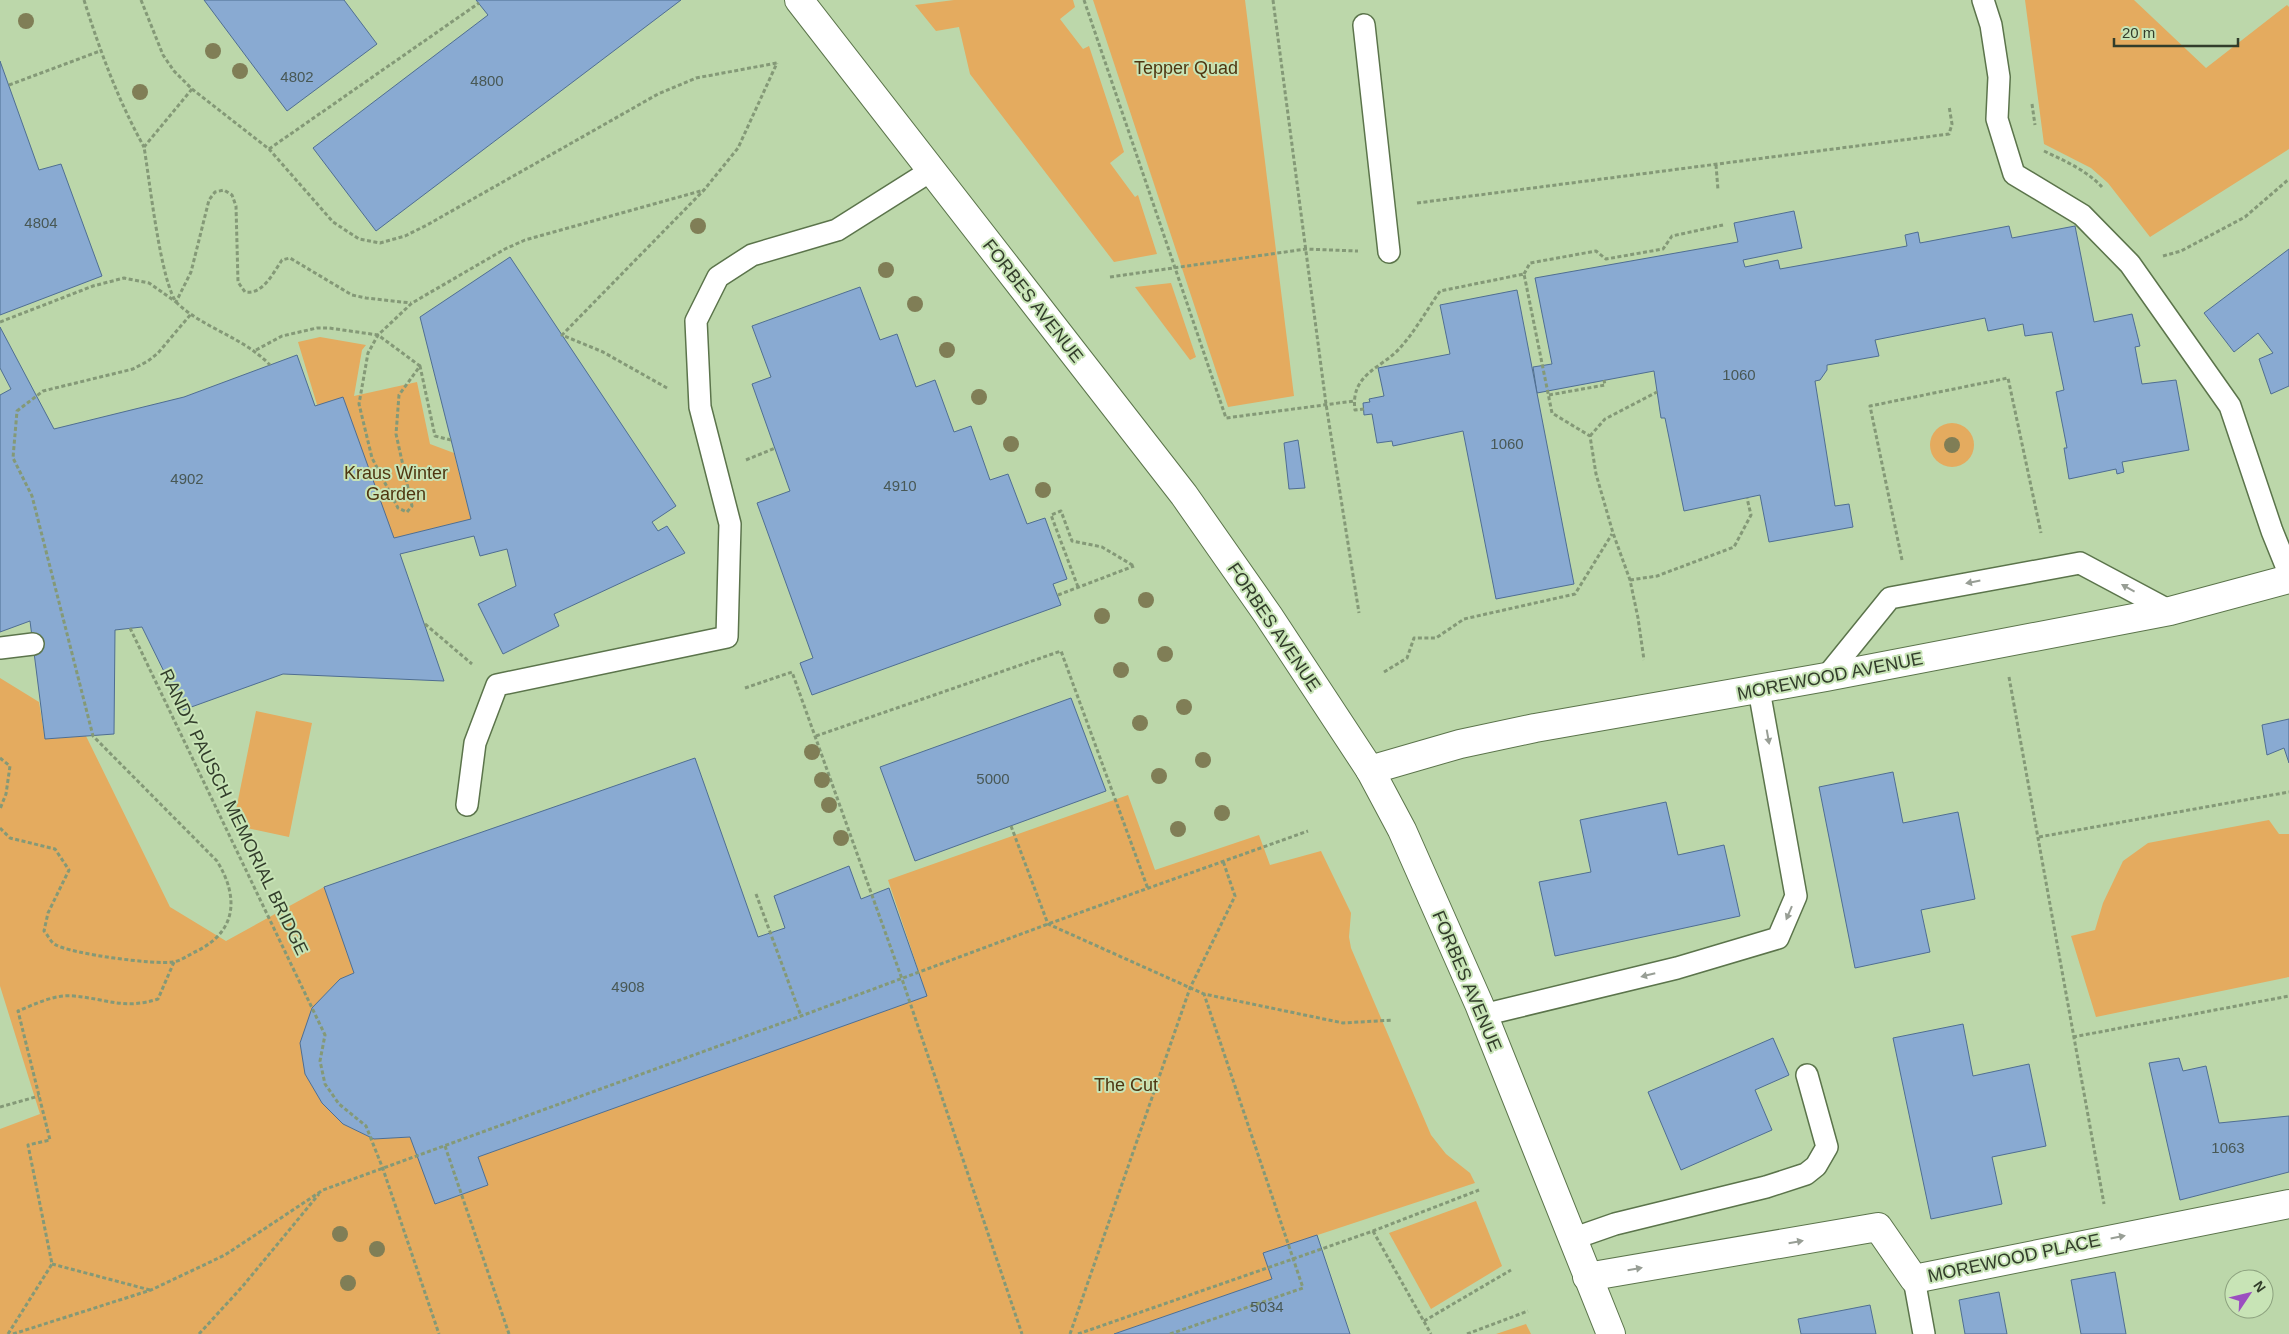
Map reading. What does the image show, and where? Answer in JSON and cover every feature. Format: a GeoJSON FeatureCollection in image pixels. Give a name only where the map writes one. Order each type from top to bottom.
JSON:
{"type":"FeatureCollection","features":[{"type":"Feature","properties":{"kind":"main road","name":"FORBES AVENUE"},"geometry":{"type":"LineString","coordinates":[[799,0],[1184,496],[1268,615],[1370,770],[1402,830],[1483,1015],[1611,1334]]}},
{"type":"Feature","properties":{"kind":"main road","name":"MOREWOOD AVENUE"},"geometry":{"type":"LineString","coordinates":[[1370,770],[1460,744],[1535,728],[1759,690],[2170,611],[2289,579]]}},
{"type":"Feature","properties":{"kind":"main road","name":"MOREWOOD PLACE"},"geometry":{"type":"LineString","coordinates":[[1588,1278],[1878,1227],[1914,1279],[2111,1238],[2289,1204]]}},
{"type":"Feature","properties":{"kind":"lane"},"geometry":{"type":"LineString","coordinates":[[1983,0],[1991,25],[1999,77],[1997,119],[2014,174],[2082,215],[2130,264],[2230,406],[2272,531],[2289,573]]}},
{"type":"Feature","properties":{"kind":"lane"},"geometry":{"type":"LineString","coordinates":[[1364,25],[1389,252]]}},
{"type":"Feature","properties":{"kind":"lane"},"geometry":{"type":"LineString","coordinates":[[466,806],[476,743],[497,685],[727,638],[730,524],[700,407],[696,320],[718,277],[752,255],[837,230],[932,170]]}},
{"type":"Feature","properties":{"kind":"lane"},"geometry":{"type":"LineString","coordinates":[[1826,677],[1890,598],[2080,563],[2170,611]]}},
{"type":"Feature","properties":{"kind":"lane"},"geometry":{"type":"LineString","coordinates":[[0,648],[33,644]]}},
{"type":"Feature","properties":{"kind":"lane"},"geometry":{"type":"LineString","coordinates":[[1483,1015],[1677,968],[1778,938],[1796,896],[1759,690]]}},
{"type":"Feature","properties":{"kind":"lane"},"geometry":{"type":"LineString","coordinates":[[1572,1239],[1615,1224],[1766,1187],[1806,1174],[1816,1166],[1827,1147],[1807,1074]]}},
{"type":"Feature","properties":{"kind":"lane"},"geometry":{"type":"LineString","coordinates":[[1914,1279],[1924,1334]]}},
{"type":"Feature","properties":{"kind":"path"},"geometry":{"type":"LineString","coordinates":[[84,0],[100,51],[124,110],[144,147],[162,265],[176,302]]}},
{"type":"Feature","properties":{"kind":"path"},"geometry":{"type":"LineString","coordinates":[[141,0],[163,55],[174,71],[192,89],[269,149],[333,222],[359,239],[380,243],[405,236],[427,225],[658,94],[696,78],[777,63],[738,148],[704,190],[562,335],[603,352],[634,370]]}},
{"type":"Feature","properties":{"kind":"path"},"geometry":{"type":"LineString","coordinates":[[1084,0],[1226,418],[1354,401]]}},
{"type":"Feature","properties":{"kind":"path"},"geometry":{"type":"LineString","coordinates":[[1273,0],[1326,404],[1359,613]]}},
{"type":"Feature","properties":{"kind":"path"},"geometry":{"type":"LineString","coordinates":[[269,149],[479,3]]}},
{"type":"Feature","properties":{"kind":"path"},"geometry":{"type":"LineString","coordinates":[[9,85],[100,51]]}},
{"type":"Feature","properties":{"kind":"path"},"geometry":{"type":"LineString","coordinates":[[144,147],[192,89]]}},
{"type":"Feature","properties":{"kind":"path"},"geometry":{"type":"LineString","coordinates":[[1411,204],[1949,134],[1952,124],[1949,106]]}},
{"type":"Feature","properties":{"kind":"path"},"geometry":{"type":"LineString","coordinates":[[1716,164],[1718,190]]}},
{"type":"Feature","properties":{"kind":"path"},"geometry":{"type":"LineString","coordinates":[[2160,257],[2181,251],[2245,217],[2289,179]]}},
{"type":"Feature","properties":{"kind":"path"},"geometry":{"type":"LineString","coordinates":[[176,302],[191,272],[209,200],[215,192],[224,190],[232,195],[236,206],[238,282],[245,292],[252,293],[261,288],[282,260],[290,258],[352,295],[412,303]]}},
{"type":"Feature","properties":{"kind":"path"},"geometry":{"type":"LineString","coordinates":[[420,366],[399,395],[396,434],[412,506],[407,512],[398,508],[372,458],[359,404],[368,353],[378,335],[412,303],[505,249],[525,240],[704,190]]}},
{"type":"Feature","properties":{"kind":"path"},"geometry":{"type":"LineString","coordinates":[[1644,660],[1630,580],[1613,533],[1596,474],[1590,436],[1552,413],[1524,274],[1530,263],[1596,251],[1606,258],[1663,249],[1672,236],[1724,225]]}},
{"type":"Feature","properties":{"kind":"path"},"geometry":{"type":"LineString","coordinates":[[1110,278],[1306,249],[1389,252]]}},
{"type":"Feature","properties":{"kind":"path"},"geometry":{"type":"LineString","coordinates":[[1364,409],[1355,410],[1354,401],[1361,381],[1377,365],[1399,349],[1440,291],[1524,274]]}},
{"type":"Feature","properties":{"kind":"path"},"geometry":{"type":"LineString","coordinates":[[0,322],[93,286],[124,278],[149,283],[191,314],[256,350],[270,365]]}},
{"type":"Feature","properties":{"kind":"path"},"geometry":{"type":"LineString","coordinates":[[0,828],[10,838],[55,849],[69,870],[48,913],[44,931],[54,945],[69,950],[147,962],[174,962],[210,944],[223,932],[230,913],[232,898],[227,878],[217,861],[93,736],[32,496],[13,458],[17,411],[43,391],[133,370],[158,354],[191,314]]}},
{"type":"Feature","properties":{"kind":"path"},"geometry":{"type":"LineString","coordinates":[[256,350],[282,336],[317,328],[378,335],[420,366],[435,436],[451,440]]}},
{"type":"Feature","properties":{"kind":"path"},"geometry":{"type":"LineString","coordinates":[[1902,560],[1870,406],[2008,378],[2041,533]]}},
{"type":"Feature","properties":{"kind":"path"},"geometry":{"type":"LineString","coordinates":[[1549,396],[1605,385],[1604,380]]}},
{"type":"Feature","properties":{"kind":"path"},"geometry":{"type":"LineString","coordinates":[[1590,436],[1605,419],[1657,392]]}},
{"type":"Feature","properties":{"kind":"path"},"geometry":{"type":"LineString","coordinates":[[1630,580],[1657,576],[1734,548],[1751,515],[1748,498]]}},
{"type":"Feature","properties":{"kind":"path"},"geometry":{"type":"LineString","coordinates":[[1058,595],[1134,566],[1102,547],[1072,541],[1061,511],[1051,514],[1078,587]]}},
{"type":"Feature","properties":{"kind":"path"},"geometry":{"type":"LineString","coordinates":[[1384,672],[1407,658],[1414,638],[1436,638],[1464,619],[1575,594],[1613,533]]}},
{"type":"Feature","properties":{"kind":"path"},"geometry":{"type":"LineString","coordinates":[[425,624],[497,685]]}},
{"type":"Feature","properties":{"kind":"path","name":"RANDY PAUSCH MEMORIAL BRIDGE"},"geometry":{"type":"LineString","coordinates":[[130,628],[325,1035],[320,1061],[324,1084],[339,1104],[366,1126],[383,1169],[439,1334]]}},
{"type":"Feature","properties":{"kind":"path"},"geometry":{"type":"LineString","coordinates":[[816,736],[1061,651],[1148,889]]}},
{"type":"Feature","properties":{"kind":"path"},"geometry":{"type":"LineString","coordinates":[[2008,669],[2040,837],[2073,1037],[2111,1238]]}},
{"type":"Feature","properties":{"kind":"path"},"geometry":{"type":"LineString","coordinates":[[745,688],[792,672],[902,979],[1022,1334]]}},
{"type":"Feature","properties":{"kind":"path"},"geometry":{"type":"LineString","coordinates":[[0,758],[10,766],[6,794],[0,809]]}},
{"type":"Feature","properties":{"kind":"path"},"geometry":{"type":"LineString","coordinates":[[2040,837],[2289,792]]}},
{"type":"Feature","properties":{"kind":"path"},"geometry":{"type":"LineString","coordinates":[[1012,826],[1048,924],[1204,994],[1342,1023],[1393,1020]]}},
{"type":"Feature","properties":{"kind":"path"},"geometry":{"type":"LineString","coordinates":[[13,1334],[150,1290],[225,1255],[323,1190],[1048,924],[1308,831]]}},
{"type":"Feature","properties":{"kind":"path"},"geometry":{"type":"LineString","coordinates":[[1070,1334],[1190,988],[1235,896],[1223,861]]}},
{"type":"Feature","properties":{"kind":"path"},"geometry":{"type":"LineString","coordinates":[[756,894],[801,1016]]}},
{"type":"Feature","properties":{"kind":"path"},"geometry":{"type":"LineString","coordinates":[[8,1334],[52,1264],[28,1145],[50,1140],[18,1010],[48,1000],[72,996],[111,1004],[142,1004],[158,999],[174,962]]}},
{"type":"Feature","properties":{"kind":"path"},"geometry":{"type":"LineString","coordinates":[[1170,1334],[1303,1288],[1204,994]]}},
{"type":"Feature","properties":{"kind":"path"},"geometry":{"type":"LineString","coordinates":[[2073,1037],[2289,996]]}},
{"type":"Feature","properties":{"kind":"path"},"geometry":{"type":"LineString","coordinates":[[0,1107],[39,1096]]}},
{"type":"Feature","properties":{"kind":"path"},"geometry":{"type":"LineString","coordinates":[[444,1146],[509,1334]]}},
{"type":"Feature","properties":{"kind":"path"},"geometry":{"type":"LineString","coordinates":[[199,1334],[242,1287],[323,1190]]}},
{"type":"Feature","properties":{"kind":"path"},"geometry":{"type":"LineString","coordinates":[[1078,1334],[1373,1231],[1479,1190]]}},
{"type":"Feature","properties":{"kind":"path"},"geometry":{"type":"LineString","coordinates":[[1373,1231],[1431,1334]]}},
{"type":"Feature","properties":{"kind":"path"},"geometry":{"type":"LineString","coordinates":[[52,1264],[150,1290]]}},
{"type":"Feature","properties":{"kind":"path"},"geometry":{"type":"LineString","coordinates":[[1424,1321],[1511,1270]]}},
{"type":"Feature","properties":{"kind":"path"},"geometry":{"type":"LineString","coordinates":[[1467,1334],[1528,1311]]}},
{"type":"Feature","properties":{"kind":"green space"},"geometry":{"type":"Polygon","coordinates":[[[954,0],[1073,0],[1075,7],[1060,19],[1083,49],[1089,46],[1124,152],[1110,163],[1135,197],[1138,195],[1157,254],[1114,262],[970,74],[959,27],[936,31],[915,5],[954,0]]]}},
{"type":"Feature","properties":{"kind":"green space","name":"Tepper Quad"},"geometry":{"type":"Polygon","coordinates":[[[1093,0],[1245,0],[1294,396],[1228,407],[1093,0]]]}},
{"type":"Feature","properties":{"kind":"green space"},"geometry":{"type":"Polygon","coordinates":[[[2025,0],[2134,0],[2206,68],[2287,5],[2289,7],[2289,149],[2150,237],[2108,183],[2091,168],[2044,144],[2025,0]]]}},
{"type":"Feature","properties":{"kind":"green space"},"geometry":{"type":"Polygon","coordinates":[[[1171,283],[1196,357],[1190,360],[1135,287],[1171,283]]]}},
{"type":"Feature","properties":{"kind":"green space","name":"Kraus Winter Garden"},"geometry":{"type":"Polygon","coordinates":[[[320,337],[366,345],[362,350],[354,396],[417,382],[430,444],[454,453],[471,519],[394,538],[362,553],[298,342],[320,337]]]}},
{"type":"Feature","properties":{"kind":"green space"},"geometry":{"type":"Polygon","coordinates":[[[1956,423],[1968,429],[1973,436],[1973,454],[1968,461],[1961,466],[1948,467],[1940,464],[1933,457],[1930,441],[1933,433],[1940,426],[1956,423]]]}},
{"type":"Feature","properties":{"kind":"green space","name":"The Cut"},"geometry":{"type":"Polygon","coordinates":[[[0,678],[39,702],[45,739],[86,736],[170,907],[226,941],[324,887],[354,973],[340,979],[312,1008],[305,1074],[322,1103],[343,1124],[374,1139],[410,1137],[436,1204],[488,1185],[478,1157],[927,996],[888,880],[1128,795],[1155,870],[1259,835],[1270,865],[1321,851],[1351,913],[1349,937],[1351,948],[1431,1135],[1446,1154],[1470,1173],[1475,1183],[1263,1253],[1272,1279],[1114,1334],[0,1334],[0,1129],[40,1114],[0,986],[0,678]]]}},
{"type":"Feature","properties":{"kind":"green space"},"geometry":{"type":"Polygon","coordinates":[[[256,711],[312,723],[289,837],[233,825],[256,711]]]}},
{"type":"Feature","properties":{"kind":"green space"},"geometry":{"type":"Polygon","coordinates":[[[2269,820],[2279,834],[2289,834],[2289,977],[2096,1017],[2071,936],[2095,930],[2103,903],[2123,861],[2148,843],[2269,820]]]}},
{"type":"Feature","properties":{"kind":"green space"},"geometry":{"type":"Polygon","coordinates":[[[1476,1201],[1502,1266],[1431,1309],[1389,1233],[1476,1201]]]}},
{"type":"Feature","properties":{"kind":"green space"},"geometry":{"type":"Polygon","coordinates":[[[1526,1324],[1531,1334],[1496,1334],[1526,1324]]]}},
{"type":"Feature","properties":{"kind":"building"},"geometry":{"type":"Polygon","coordinates":[[[204,0],[344,0],[377,44],[287,111],[204,0]]]}},
{"type":"Feature","properties":{"kind":"building"},"geometry":{"type":"Polygon","coordinates":[[[476,0],[681,0],[376,231],[313,148],[488,15],[476,0]]]}},
{"type":"Feature","properties":{"kind":"building"},"geometry":{"type":"Polygon","coordinates":[[[0,61],[39,170],[61,164],[102,276],[0,315],[0,61]]]}},
{"type":"Feature","properties":{"kind":"building"},"geometry":{"type":"Polygon","coordinates":[[[1794,211],[1802,248],[1743,260],[1745,267],[1778,260],[1780,269],[1907,246],[1905,235],[1918,232],[1920,243],[2009,226],[2012,238],[2075,226],[2094,322],[2132,314],[2140,346],[2135,347],[2142,384],[2176,380],[2189,450],[2122,462],[2124,472],[2117,474],[2116,469],[2069,479],[2064,448],[2067,448],[2056,392],[2064,390],[2052,332],[2025,336],[2023,324],[1988,331],[1985,318],[1875,340],[1879,356],[1827,365],[1827,370],[1820,380],[1815,381],[1835,506],[1849,504],[1853,527],[1769,542],[1760,495],[1684,511],[1665,418],[1661,418],[1654,371],[1537,393],[1533,367],[1552,364],[1535,278],[1738,242],[1734,223],[1794,211]]]}},
{"type":"Feature","properties":{"kind":"building"},"geometry":{"type":"Polygon","coordinates":[[[2289,249],[2289,386],[2271,394],[2259,359],[2273,353],[2258,333],[2234,352],[2204,313],[2289,249]]]}},
{"type":"Feature","properties":{"kind":"building"},"geometry":{"type":"Polygon","coordinates":[[[510,257],[676,506],[652,522],[658,531],[667,526],[685,553],[554,614],[559,626],[503,654],[478,604],[516,586],[507,549],[480,556],[474,536],[400,554],[444,681],[283,674],[183,710],[142,627],[115,630],[114,734],[45,739],[30,621],[0,632],[0,395],[11,389],[0,368],[0,327],[54,429],[184,397],[297,355],[315,406],[343,397],[394,538],[471,519],[420,317],[510,257]]]}},
{"type":"Feature","properties":{"kind":"building"},"geometry":{"type":"Polygon","coordinates":[[[860,287],[880,340],[897,334],[916,387],[935,380],[954,432],[971,426],[990,480],[1008,474],[1027,524],[1045,518],[1067,579],[1053,584],[1061,605],[812,695],[800,663],[813,658],[757,503],[790,491],[752,384],[771,377],[752,326],[860,287]]]}},
{"type":"Feature","properties":{"kind":"building"},"geometry":{"type":"Polygon","coordinates":[[[1517,290],[1574,584],[1496,599],[1463,431],[1393,446],[1392,441],[1377,443],[1372,414],[1364,415],[1363,403],[1370,402],[1369,399],[1384,396],[1378,368],[1450,354],[1440,305],[1517,290]]]}},
{"type":"Feature","properties":{"kind":"building"},"geometry":{"type":"Polygon","coordinates":[[[1298,440],[1305,488],[1289,489],[1284,443],[1298,440]]]}},
{"type":"Feature","properties":{"kind":"building"},"geometry":{"type":"Polygon","coordinates":[[[1071,698],[1106,791],[915,861],[880,767],[1071,698]]]}},
{"type":"Feature","properties":{"kind":"building"},"geometry":{"type":"Polygon","coordinates":[[[2289,719],[2289,763],[2284,748],[2267,755],[2262,725],[2289,719]]]}},
{"type":"Feature","properties":{"kind":"building"},"geometry":{"type":"Polygon","coordinates":[[[695,758],[758,937],[785,928],[774,896],[849,866],[861,899],[889,888],[927,996],[478,1157],[488,1185],[435,1204],[410,1137],[374,1139],[343,1124],[322,1103],[305,1074],[300,1043],[312,1008],[340,979],[354,973],[324,887],[695,758]]]}},
{"type":"Feature","properties":{"kind":"building"},"geometry":{"type":"Polygon","coordinates":[[[1893,772],[1903,823],[1958,812],[1975,899],[1921,910],[1930,952],[1855,968],[1819,787],[1893,772]]]}},
{"type":"Feature","properties":{"kind":"building"},"geometry":{"type":"Polygon","coordinates":[[[1666,802],[1678,855],[1724,845],[1740,916],[1555,956],[1539,882],[1591,872],[1580,820],[1666,802]]]}},
{"type":"Feature","properties":{"kind":"building"},"geometry":{"type":"Polygon","coordinates":[[[1963,1024],[1973,1076],[2029,1064],[2046,1146],[1992,1157],[2002,1204],[1931,1219],[1893,1038],[1963,1024]]]}},
{"type":"Feature","properties":{"kind":"building"},"geometry":{"type":"Polygon","coordinates":[[[1773,1038],[1789,1075],[1755,1090],[1772,1130],[1681,1170],[1648,1092],[1773,1038]]]}},
{"type":"Feature","properties":{"kind":"building"},"geometry":{"type":"Polygon","coordinates":[[[2179,1058],[2183,1071],[2206,1066],[2219,1123],[2289,1116],[2289,1172],[2180,1200],[2149,1063],[2179,1058]]]}},
{"type":"Feature","properties":{"kind":"building"},"geometry":{"type":"Polygon","coordinates":[[[1317,1235],[1350,1334],[1114,1334],[1272,1279],[1263,1253],[1317,1235]]]}},
{"type":"Feature","properties":{"kind":"building"},"geometry":{"type":"Polygon","coordinates":[[[2115,1272],[2126,1334],[2081,1334],[2071,1280],[2115,1272]]]}},
{"type":"Feature","properties":{"kind":"building"},"geometry":{"type":"Polygon","coordinates":[[[1999,1292],[2007,1334],[1965,1334],[1959,1300],[1999,1292]]]}},
{"type":"Feature","properties":{"kind":"building"},"geometry":{"type":"Polygon","coordinates":[[[1870,1305],[1876,1334],[1801,1334],[1798,1319],[1870,1305]]]}}]}
